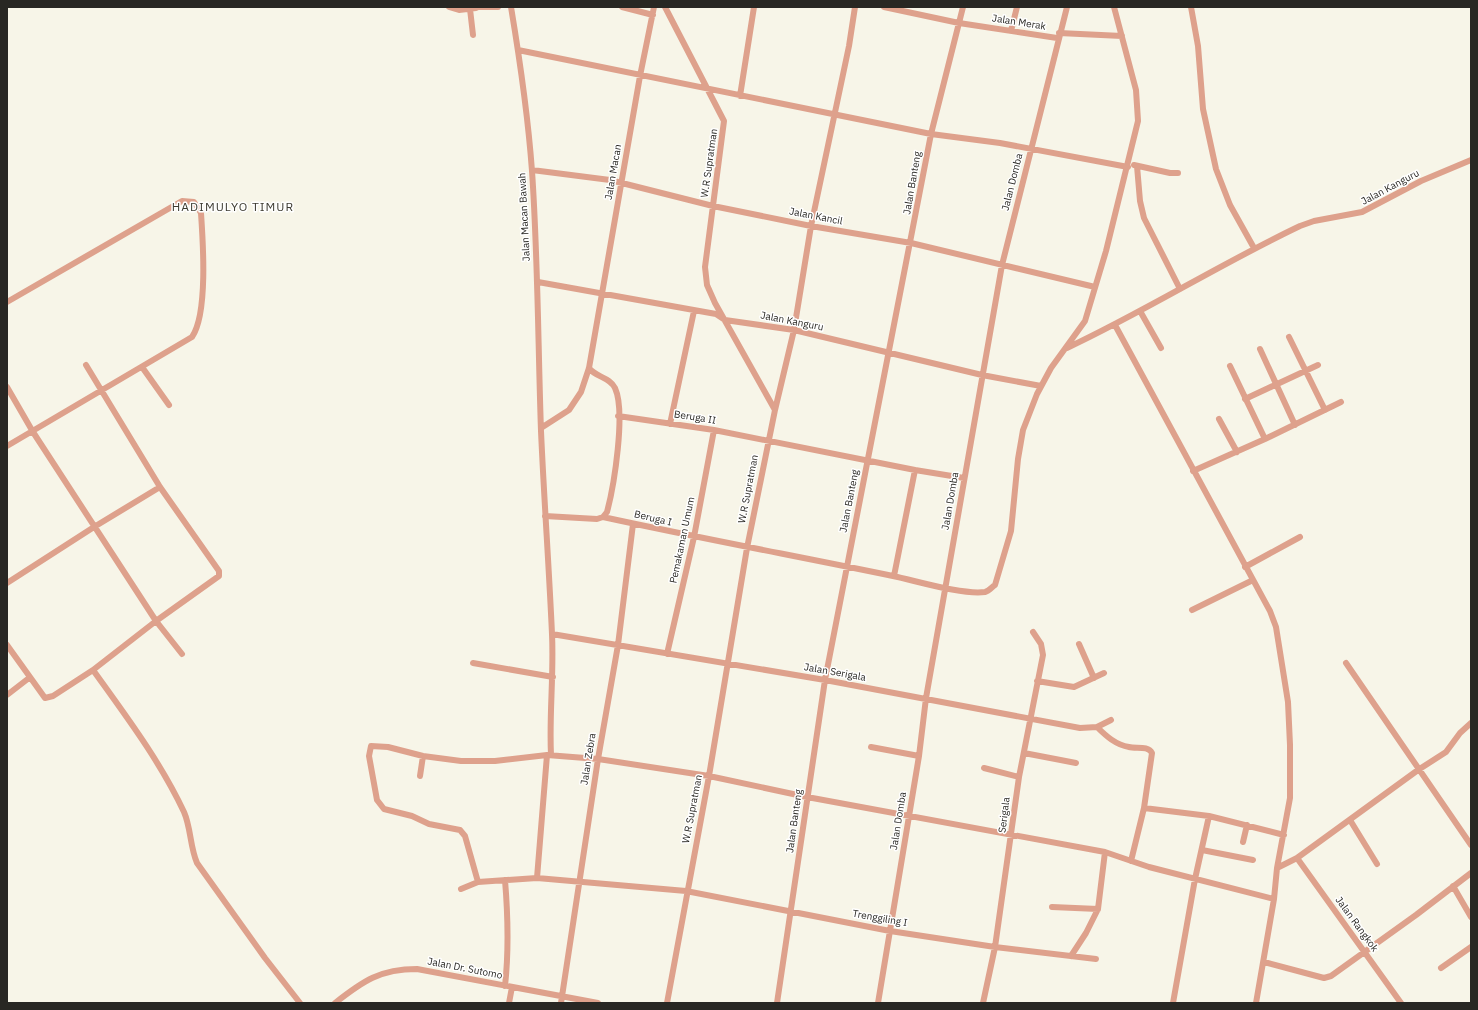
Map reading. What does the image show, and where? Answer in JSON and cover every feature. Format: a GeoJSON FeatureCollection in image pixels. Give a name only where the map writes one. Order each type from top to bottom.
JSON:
{"type":"FeatureCollection","features":[{"type":"Feature","properties":{"kind":"street"},"geometry":{"type":"LineString","coordinates":[[449,7],[459,10],[498,7]]}},
{"type":"Feature","properties":{"kind":"street","name":"Jalan Macan Bawah"},"geometry":{"type":"LineString","coordinates":[[511,7],[518,50],[532,170],[538,282],[541,428],[554,677],[549,755],[537,878]]}},
{"type":"Feature","properties":{"kind":"street"},"geometry":{"type":"LineString","coordinates":[[622,7],[653,15]]}},
{"type":"Feature","properties":{"kind":"street","name":"Jalan Macan"},"geometry":{"type":"LineString","coordinates":[[541,428],[569,410],[581,392],[589,368],[640,76],[654,7]]}},
{"type":"Feature","properties":{"kind":"street","name":"W.R Supratman"},"geometry":{"type":"LineString","coordinates":[[665,7],[724,121],[705,277],[710,294],[775,410],[747,548],[728,663],[667,1003]]}},
{"type":"Feature","properties":{"kind":"street"},"geometry":{"type":"LineString","coordinates":[[740,96],[754,7]]}},
{"type":"Feature","properties":{"kind":"street"},"geometry":{"type":"LineString","coordinates":[[775,410],[794,330],[810,226],[833,114],[849,46],[855,7]]}},
{"type":"Feature","properties":{"kind":"street","name":"Jalan Merak"},"geometry":{"type":"LineString","coordinates":[[884,7],[959,23],[1011,31],[1058,36],[1122,36]]}},
{"type":"Feature","properties":{"kind":"street","name":"Jalan Banteng"},"geometry":{"type":"LineString","coordinates":[[777,1003],[792,912],[807,797],[825,680],[931,134],[963,7]]}},
{"type":"Feature","properties":{"kind":"street"},"geometry":{"type":"LineString","coordinates":[[1011,31],[1017,7]]}},
{"type":"Feature","properties":{"kind":"street","name":"Jalan Domba"},"geometry":{"type":"LineString","coordinates":[[878,1003],[919,756],[926,698],[1002,265],[1058,36],[1067,7]]}},
{"type":"Feature","properties":{"kind":"street","name":"Beruga I"},"geometry":{"type":"LineString","coordinates":[[603,517],[747,548],[894,576],[946,588],[987,592],[995,585],[1011,531],[1020,442],[1029,412],[1041,386],[1064,349],[1085,322],[1106,251],[1138,120],[1136,90],[1114,7]]}},
{"type":"Feature","properties":{"kind":"street"},"geometry":{"type":"LineString","coordinates":[[1191,7],[1198,46],[1203,109],[1216,168],[1230,204],[1254,248]]}},
{"type":"Feature","properties":{"kind":"street"},"geometry":{"type":"LineString","coordinates":[[473,35],[474,8]]}},
{"type":"Feature","properties":{"kind":"street"},"geometry":{"type":"LineString","coordinates":[[518,50],[931,134],[1137,166],[1170,173],[1178,173]]}},
{"type":"Feature","properties":{"kind":"street","name":"Jalan Kanguru"},"geometry":{"type":"LineString","coordinates":[[1115,325],[1254,248],[1307,223],[1355,214],[1368,210],[1421,181],[1471,160]]}},
{"type":"Feature","properties":{"kind":"street"},"geometry":{"type":"LineString","coordinates":[[1137,166],[1140,201],[1144,218],[1180,288]]}},
{"type":"Feature","properties":{"kind":"street","name":"Jalan Kancil"},"geometry":{"type":"LineString","coordinates":[[532,170],[621,182],[713,206],[810,226],[911,243],[1095,287]]}},
{"type":"Feature","properties":{"kind":"street"},"geometry":{"type":"LineString","coordinates":[[7,302],[182,201],[194,202],[201,213],[204,263],[198,325],[192,337],[7,446]]}},
{"type":"Feature","properties":{"kind":"street","name":"Jalan Kanguru"},"geometry":{"type":"LineString","coordinates":[[538,282],[716,314],[725,320],[794,330],[982,375],[1041,386]]}},
{"type":"Feature","properties":{"kind":"street"},"geometry":{"type":"LineString","coordinates":[[670,424],[694,311]]}},
{"type":"Feature","properties":{"kind":"street"},"geometry":{"type":"LineString","coordinates":[[1140,312],[1160,348]]}},
{"type":"Feature","properties":{"kind":"street"},"geometry":{"type":"LineString","coordinates":[[1064,349],[1115,325],[1246,567],[1276,628],[1288,702],[1291,782],[1289,810],[1277,868],[1274,899],[1256,1003]]}},
{"type":"Feature","properties":{"kind":"street"},"geometry":{"type":"LineString","coordinates":[[1289,337],[1325,410]]}},
{"type":"Feature","properties":{"kind":"street"},"geometry":{"type":"LineString","coordinates":[[1260,349],[1295,425]]}},
{"type":"Feature","properties":{"kind":"street"},"geometry":{"type":"LineString","coordinates":[[7,645],[41,695],[48,698],[93,670],[156,621],[219,576],[220,571],[160,487],[86,365]]}},
{"type":"Feature","properties":{"kind":"street"},"geometry":{"type":"LineString","coordinates":[[1245,399],[1318,365]]}},
{"type":"Feature","properties":{"kind":"street"},"geometry":{"type":"LineString","coordinates":[[1230,366],[1265,439]]}},
{"type":"Feature","properties":{"kind":"street"},"geometry":{"type":"LineString","coordinates":[[142,367],[169,405]]}},
{"type":"Feature","properties":{"kind":"street"},"geometry":{"type":"LineString","coordinates":[[545,516],[596,519],[603,517],[607,512],[618,446],[618,416],[615,386],[610,381],[592,373],[589,368]]}},
{"type":"Feature","properties":{"kind":"street"},"geometry":{"type":"LineString","coordinates":[[7,387],[33,432],[94,527],[156,621],[182,654]]}},
{"type":"Feature","properties":{"kind":"street"},"geometry":{"type":"LineString","coordinates":[[1193,471],[1265,439],[1341,402]]}},
{"type":"Feature","properties":{"kind":"street","name":"Beruga II"},"geometry":{"type":"LineString","coordinates":[[618,416],[714,430],[867,461],[964,478]]}},
{"type":"Feature","properties":{"kind":"street"},"geometry":{"type":"LineString","coordinates":[[1219,418],[1237,452]]}},
{"type":"Feature","properties":{"kind":"street","name":"Pemakaman Umum"},"geometry":{"type":"LineString","coordinates":[[667,654],[694,537],[714,430]]}},
{"type":"Feature","properties":{"kind":"street"},"geometry":{"type":"LineString","coordinates":[[894,576],[915,470]]}},
{"type":"Feature","properties":{"kind":"street"},"geometry":{"type":"LineString","coordinates":[[7,583],[160,487]]}},
{"type":"Feature","properties":{"kind":"street","name":"Jalan Zebra"},"geometry":{"type":"LineString","coordinates":[[561,1000],[598,759],[618,645],[633,524]]}},
{"type":"Feature","properties":{"kind":"street"},"geometry":{"type":"LineString","coordinates":[[1246,567],[1300,537]]}},
{"type":"Feature","properties":{"kind":"street"},"geometry":{"type":"LineString","coordinates":[[1192,610],[1252,580]]}},
{"type":"Feature","properties":{"kind":"street","name":"Serigala"},"geometry":{"type":"LineString","coordinates":[[983,1003],[995,947],[1019,777],[1043,654],[1041,644],[1033,632]]}},
{"type":"Feature","properties":{"kind":"street","name":"Jalan Serigala"},"geometry":{"type":"LineString","coordinates":[[552,634],[825,680],[926,698],[1030,720],[1080,728],[1097,727],[1111,720]]}},
{"type":"Feature","properties":{"kind":"street"},"geometry":{"type":"LineString","coordinates":[[1079,644],[1094,678]]}},
{"type":"Feature","properties":{"kind":"street"},"geometry":{"type":"LineString","coordinates":[[473,662],[554,677]]}},
{"type":"Feature","properties":{"kind":"street"},"geometry":{"type":"LineString","coordinates":[[1346,663],[1418,770],[1471,845]]}},
{"type":"Feature","properties":{"kind":"street"},"geometry":{"type":"LineString","coordinates":[[93,670],[159,764],[187,819],[194,855],[198,863],[265,958],[300,1003]]}},
{"type":"Feature","properties":{"kind":"street"},"geometry":{"type":"LineString","coordinates":[[1037,681],[1074,686],[1104,673]]}},
{"type":"Feature","properties":{"kind":"street"},"geometry":{"type":"LineString","coordinates":[[7,695],[29,678]]}},
{"type":"Feature","properties":{"kind":"street"},"geometry":{"type":"LineString","coordinates":[[1277,868],[1297,858],[1418,770],[1446,752],[1460,733],[1471,723]]}},
{"type":"Feature","properties":{"kind":"street"},"geometry":{"type":"LineString","coordinates":[[1097,727],[1123,746],[1150,749],[1152,753],[1144,808],[1131,861]]}},
{"type":"Feature","properties":{"kind":"street"},"geometry":{"type":"LineString","coordinates":[[478,882],[465,836],[460,830],[429,824],[412,816],[384,809],[377,800],[369,756],[371,746],[388,747],[424,756],[477,762],[549,755],[598,759],[708,776],[807,797],[1105,852],[1195,879],[1274,899]]}},
{"type":"Feature","properties":{"kind":"street"},"geometry":{"type":"LineString","coordinates":[[871,747],[919,756]]}},
{"type":"Feature","properties":{"kind":"street"},"geometry":{"type":"LineString","coordinates":[[1024,753],[1076,763]]}},
{"type":"Feature","properties":{"kind":"street"},"geometry":{"type":"LineString","coordinates":[[420,776],[424,756]]}},
{"type":"Feature","properties":{"kind":"street"},"geometry":{"type":"LineString","coordinates":[[984,768],[1019,777]]}},
{"type":"Feature","properties":{"kind":"street"},"geometry":{"type":"LineString","coordinates":[[1144,808],[1209,816],[1284,834]]}},
{"type":"Feature","properties":{"kind":"street"},"geometry":{"type":"LineString","coordinates":[[1173,1003],[1195,879],[1209,816]]}},
{"type":"Feature","properties":{"kind":"street"},"geometry":{"type":"LineString","coordinates":[[1350,820],[1377,864]]}},
{"type":"Feature","properties":{"kind":"street"},"geometry":{"type":"LineString","coordinates":[[1243,842],[1247,826]]}},
{"type":"Feature","properties":{"kind":"street"},"geometry":{"type":"LineString","coordinates":[[1202,850],[1253,860]]}},
{"type":"Feature","properties":{"kind":"street"},"geometry":{"type":"LineString","coordinates":[[1071,956],[1086,933],[1098,909],[1105,852]]}},
{"type":"Feature","properties":{"kind":"street","name":"Jalan Rangkok"},"geometry":{"type":"LineString","coordinates":[[1297,858],[1401,1003]]}},
{"type":"Feature","properties":{"kind":"street"},"geometry":{"type":"LineString","coordinates":[[1264,962],[1324,978],[1331,976],[1471,873]]}},
{"type":"Feature","properties":{"kind":"street","name":"Trenggiling I"},"geometry":{"type":"LineString","coordinates":[[461,889],[478,882],[537,878],[686,891],[890,931],[1053,955],[1096,959]]}},
{"type":"Feature","properties":{"kind":"street"},"geometry":{"type":"LineString","coordinates":[[505,880],[509,928],[509,1003]]}},
{"type":"Feature","properties":{"kind":"street"},"geometry":{"type":"LineString","coordinates":[[1453,886],[1471,917]]}},
{"type":"Feature","properties":{"kind":"street"},"geometry":{"type":"LineString","coordinates":[[1052,907],[1098,909]]}},
{"type":"Feature","properties":{"kind":"street"},"geometry":{"type":"LineString","coordinates":[[1441,968],[1471,947]]}},
{"type":"Feature","properties":{"kind":"street","name":"Jalan Dr. Sutomo"},"geometry":{"type":"LineString","coordinates":[[335,1003],[366,981],[380,974],[397,969],[417,969],[442,973],[561,1000],[598,1003]]}},
{"type":"Feature","properties":{"kind":"district","name":"HADIMULYO TIMUR"},"geometry":{"type":"Point","coordinates":[233,206]}}]}
